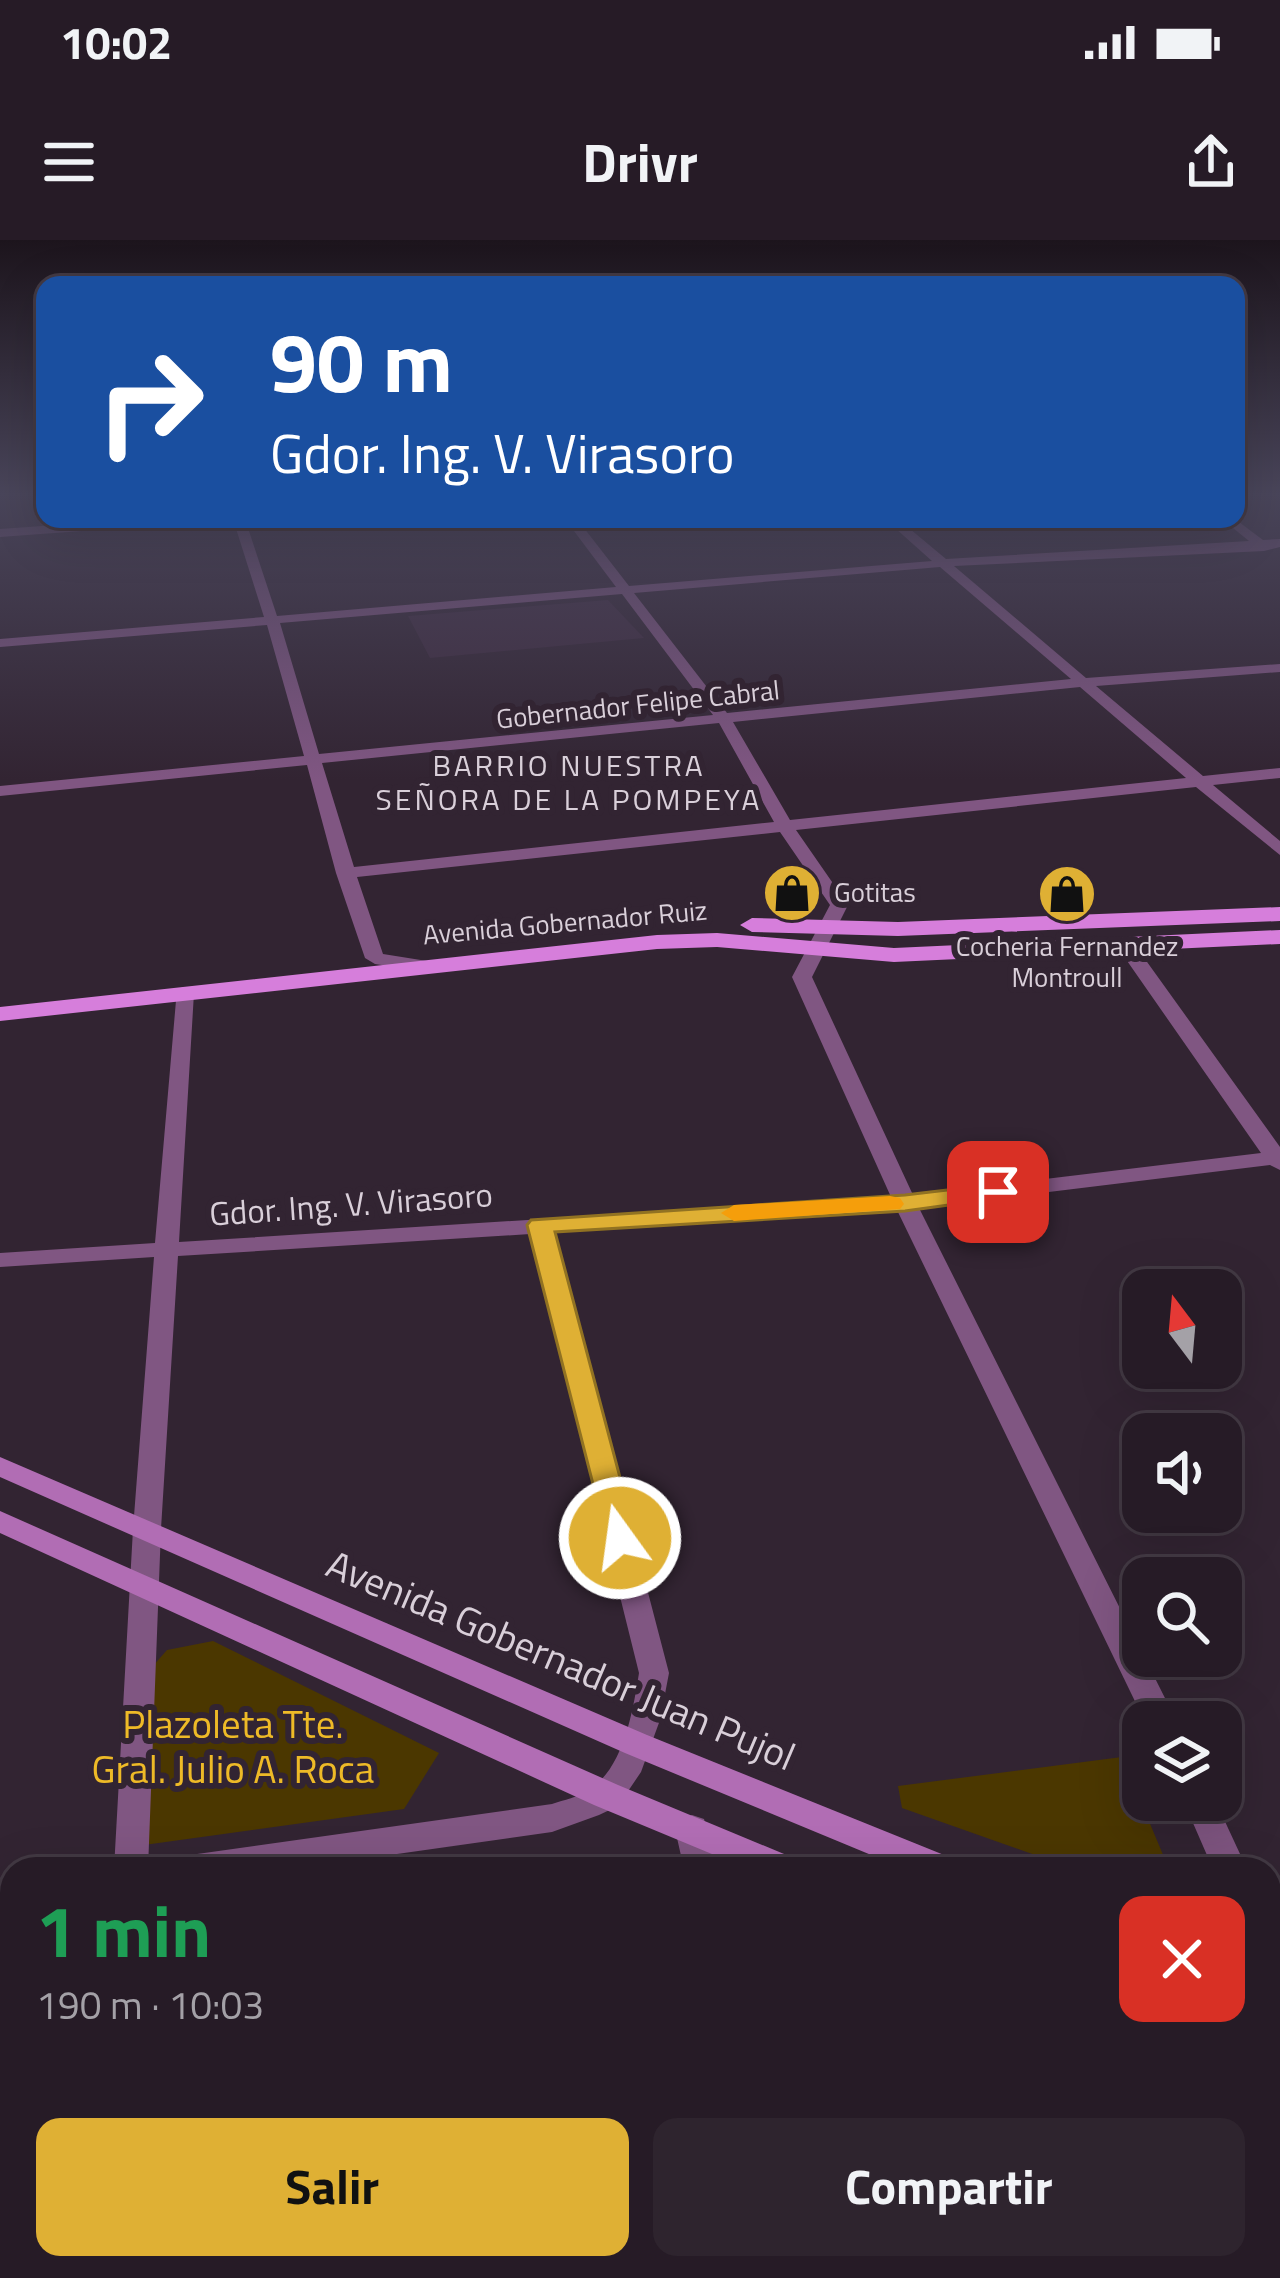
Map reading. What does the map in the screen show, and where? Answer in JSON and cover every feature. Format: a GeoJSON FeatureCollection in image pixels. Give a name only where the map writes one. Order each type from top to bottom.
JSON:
{"type":"FeatureCollection","features":[{"type":"Feature","properties":{"kind":"main road","name":"Avenida Gobernador Ruiz"},"geometry":{"type":"LineString","coordinates":[[0,1001],[729,924],[898,929],[1280,914]]}},
{"type":"Feature","properties":{"kind":"main road","name":"Avenida Gobernador Ruiz"},"geometry":{"type":"LineString","coordinates":[[0,1014],[657,942],[717,940],[894,956],[1280,937]]}},
{"type":"Feature","properties":{"kind":"main road","name":"Avenida Gobernador Juan Pujol"},"geometry":{"type":"LineString","coordinates":[[0,1466],[637,1744],[913,1857]]}},
{"type":"Feature","properties":{"kind":"main road"},"geometry":{"type":"LineString","coordinates":[[0,1521],[144,1580],[606,1795],[756,1857]]}},
{"type":"Feature","properties":{"kind":"street"},"geometry":{"type":"LineString","coordinates":[[264,590],[345,873],[375,958],[420,965]]}},
{"type":"Feature","properties":{"kind":"street"},"geometry":{"type":"LineString","coordinates":[[0,643],[645,590]]}},
{"type":"Feature","properties":{"kind":"street"},"geometry":{"type":"LineString","coordinates":[[980,590],[1280,850]]}},
{"type":"Feature","properties":{"kind":"street"},"geometry":{"type":"LineString","coordinates":[[624,592],[725,721],[784,827],[839,905],[833,926],[814,948],[802,977],[905,1203],[1151,1701]]}},
{"type":"Feature","properties":{"kind":"street","name":"Gobernador Felipe Cabral"},"geometry":{"type":"LineString","coordinates":[[0,791],[1087,682],[1280,668]]}},
{"type":"Feature","properties":{"kind":"street"},"geometry":{"type":"LineString","coordinates":[[345,873],[1280,773]]}},
{"type":"Feature","properties":{"kind":"street"},"geometry":{"type":"LineString","coordinates":[[1125,945],[1279,1159]]}},
{"type":"Feature","properties":{"kind":"street"},"geometry":{"type":"LineString","coordinates":[[132,1857],[147,1528],[184,993]]}},
{"type":"Feature","properties":{"kind":"street","name":"Gdor. Ing. V. Virasoro"},"geometry":{"type":"LineString","coordinates":[[0,1260],[905,1203],[1279,1159]]}},
{"type":"Feature","properties":{"kind":"street"},"geometry":{"type":"LineString","coordinates":[[275,1857],[552,1818],[606,1795],[651,1711],[654,1672],[540,1225]]}},
{"type":"Feature","properties":{"kind":"street"},"geometry":{"type":"LineString","coordinates":[[1208,1821],[1225,1857]]}},
{"type":"Feature","properties":{"kind":"street"},"geometry":{"type":"LineString","coordinates":[[692,1829],[698,1857]]}},
{"type":"Feature","properties":{"kind":"shaded area"},"geometry":{"type":"Polygon","coordinates":[[[608,600],[644,638],[430,658],[408,616],[608,600]]]}},
{"type":"Feature","properties":{"kind":"green space","name":"Plazoleta Tte. Gral. Julio A. Roca"},"geometry":{"type":"Polygon","coordinates":[[[213,1641],[439,1753],[404,1809],[144,1845],[152,1667],[167,1650],[213,1641]]]}},
{"type":"Feature","properties":{"kind":"green space"},"geometry":{"type":"Polygon","coordinates":[[[1122,1757],[1122,1821],[1149,1821],[1164,1857],[1041,1857],[902,1808],[898,1786],[1122,1757]]]}},
{"type":"Feature","properties":{"kind":"slow traffic"},"geometry":{"type":"LineString","coordinates":[[734,1213],[890,1204]]}},
{"type":"Feature","properties":{"kind":"place","name":"Gotitas"},"geometry":{"type":"Point","coordinates":[792,893]}},
{"type":"Feature","properties":{"kind":"place","name":"Cocheria Fernandez Montroull"},"geometry":{"type":"Point","coordinates":[1067,894]}},
{"type":"Feature","properties":{"kind":"district","name":"BARRIO NUESTRA SEÑORA DE LA POMPEYA"},"geometry":{"type":"Point","coordinates":[569,783]}},
{"type":"Feature","properties":{"kind":"route"},"geometry":{"type":"LineString","coordinates":[[620,1538],[540,1225],[905,1203],[998,1192]]}}]}
